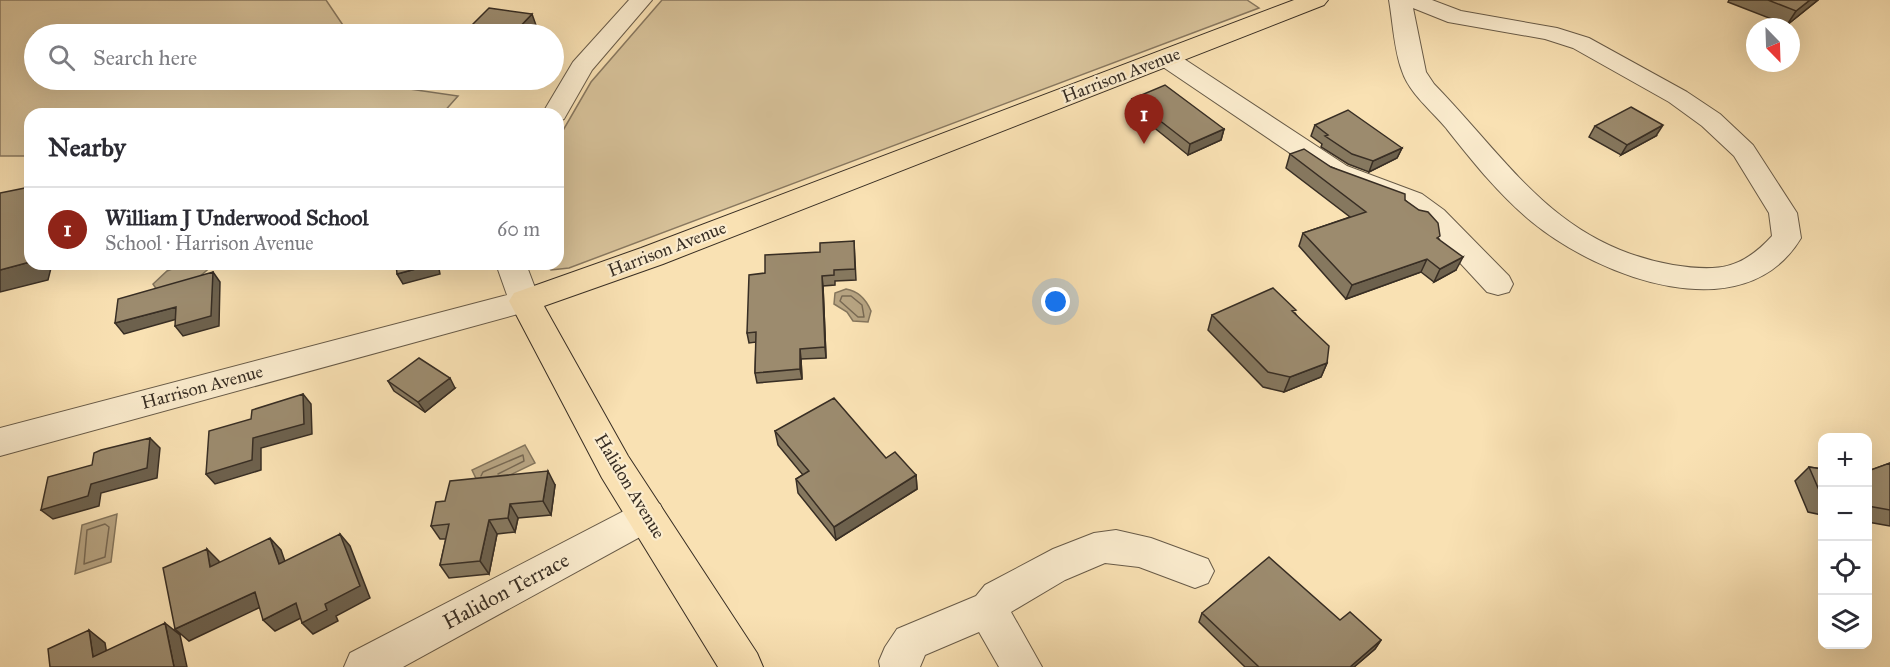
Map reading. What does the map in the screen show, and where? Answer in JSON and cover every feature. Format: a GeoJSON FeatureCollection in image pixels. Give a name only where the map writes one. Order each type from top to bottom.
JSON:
{"type":"FeatureCollection","features":[{"type":"Feature","properties":{"kind":"main road","name":"Harrison Avenue"},"geometry":{"type":"LineString","coordinates":[[525,301],[652,256],[1316,0]]}},
{"type":"Feature","properties":{"kind":"main road","name":"Halidon Avenue"},"geometry":{"type":"LineString","coordinates":[[525,301],[615,467],[742,667]]}},
{"type":"Feature","properties":{"kind":"street"},"geometry":{"type":"LineString","coordinates":[[558,108],[582,67],[641,0]]}},
{"type":"Feature","properties":{"kind":"street"},"geometry":{"type":"LineString","coordinates":[[1400,0],[1414,72],[1424,88],[1505,182],[1540,213],[1582,244],[1635,267],[1658,273],[1722,278],[1751,273],[1769,259],[1787,238],[1783,213],[1744,151],[1711,120],[1678,96],[1581,43],[1549,33],[1456,16],[1412,0]]}},
{"type":"Feature","properties":{"kind":"street"},"geometry":{"type":"LineString","coordinates":[[1166,58],[1337,172],[1412,200],[1434,216],[1498,284]]}},
{"type":"Feature","properties":{"kind":"street"},"geometry":{"type":"LineString","coordinates":[[513,270],[525,301]]}},
{"type":"Feature","properties":{"kind":"street","name":"Harrison Avenue"},"geometry":{"type":"LineString","coordinates":[[0,442],[525,301]]}},
{"type":"Feature","properties":{"kind":"street","name":"Halidon Terrace"},"geometry":{"type":"LineString","coordinates":[[364,667],[647,515]]}},
{"type":"Feature","properties":{"kind":"street"},"geometry":{"type":"LineString","coordinates":[[900,667],[899,661],[911,642],[990,609],[999,597],[1084,554],[1106,546],[1141,551],[1195,571]]}},
{"type":"Feature","properties":{"kind":"street"},"geometry":{"type":"LineString","coordinates":[[990,609],[999,632],[1022,667]]}},
{"type":"Feature","properties":{"kind":"shaded area"},"geometry":{"type":"Polygon","coordinates":[[[0,0],[326,0],[342,24],[24,24],[24,90],[417,90],[458,96],[447,108],[24,108],[24,156],[0,156],[0,0]]]}},
{"type":"Feature","properties":{"kind":"shaded area"},"geometry":{"type":"Polygon","coordinates":[[[662,0],[1247,0],[1259,8],[564,269],[564,129],[591,82],[662,0]]]}},
{"type":"Feature","properties":{"kind":"water"},"geometry":{"type":"Polygon","coordinates":[[[207,270],[199,277],[157,290],[153,284],[167,271],[207,270]]]}},
{"type":"Feature","properties":{"kind":"water"},"geometry":{"type":"Polygon","coordinates":[[[846,289],[861,296],[867,303],[871,311],[868,322],[853,321],[847,312],[834,304],[835,293],[846,289]]]}},
{"type":"Feature","properties":{"kind":"water"},"geometry":{"type":"Polygon","coordinates":[[[525,445],[535,463],[481,489],[472,470],[525,445]]]}},
{"type":"Feature","properties":{"kind":"water"},"geometry":{"type":"Polygon","coordinates":[[[117,514],[111,562],[75,574],[82,525],[117,514]]]}},
{"type":"Feature","properties":{"kind":"building"},"geometry":{"type":"Polygon","coordinates":[[[1768,0],[1810,0],[1796,11],[1768,0]]]}},
{"type":"Feature","properties":{"kind":"building"},"geometry":{"type":"Polygon","coordinates":[[[489,8],[532,14],[522,24],[473,24],[489,8]]]}},
{"type":"Feature","properties":{"kind":"building"},"geometry":{"type":"Polygon","coordinates":[[[1165,85],[1224,129],[1190,144],[1132,99],[1165,85]]]}},
{"type":"Feature","properties":{"kind":"building"},"geometry":{"type":"Polygon","coordinates":[[[1631,107],[1663,125],[1627,145],[1595,126],[1631,107]]]}},
{"type":"Feature","properties":{"kind":"building"},"geometry":{"type":"Polygon","coordinates":[[[1348,110],[1402,148],[1373,161],[1352,154],[1325,136],[1328,135],[1315,125],[1348,110]]]}},
{"type":"Feature","properties":{"kind":"building"},"geometry":{"type":"Polygon","coordinates":[[[1304,149],[1331,167],[1405,194],[1405,200],[1419,210],[1428,212],[1438,223],[1440,236],[1437,238],[1463,257],[1440,269],[1427,259],[1352,285],[1303,233],[1366,212],[1290,154],[1304,149]]]}},
{"type":"Feature","properties":{"kind":"building"},"geometry":{"type":"Polygon","coordinates":[[[24,188],[24,264],[0,270],[0,193],[24,188]]]}},
{"type":"Feature","properties":{"kind":"building"},"geometry":{"type":"Polygon","coordinates":[[[854,241],[855,269],[834,270],[834,275],[822,276],[825,347],[800,349],[800,369],[755,373],[756,332],[747,333],[749,275],[765,273],[765,255],[820,252],[820,243],[854,241]]]}},
{"type":"Feature","properties":{"kind":"building"},"geometry":{"type":"Polygon","coordinates":[[[397,270],[412,270],[397,274],[397,270]]]}},
{"type":"Feature","properties":{"kind":"building"},"geometry":{"type":"Polygon","coordinates":[[[213,272],[211,316],[175,326],[176,307],[115,323],[118,299],[213,272]]]}},
{"type":"Feature","properties":{"kind":"building"},"geometry":{"type":"Polygon","coordinates":[[[1273,288],[1296,310],[1292,311],[1329,346],[1327,363],[1290,377],[1268,372],[1212,315],[1273,288]]]}},
{"type":"Feature","properties":{"kind":"building"},"geometry":{"type":"Polygon","coordinates":[[[419,358],[450,378],[418,402],[388,381],[419,358]]]}},
{"type":"Feature","properties":{"kind":"building"},"geometry":{"type":"Polygon","coordinates":[[[303,394],[304,424],[253,438],[252,460],[206,474],[209,431],[251,419],[252,410],[303,394]]]}},
{"type":"Feature","properties":{"kind":"building"},"geometry":{"type":"Polygon","coordinates":[[[834,398],[886,458],[895,452],[916,475],[834,527],[796,479],[809,471],[775,431],[834,398]]]}},
{"type":"Feature","properties":{"kind":"building"},"geometry":{"type":"Polygon","coordinates":[[[150,438],[147,468],[91,484],[88,496],[41,510],[48,477],[92,465],[94,453],[101,450],[150,438]]]}},
{"type":"Feature","properties":{"kind":"building"},"geometry":{"type":"Polygon","coordinates":[[[1890,463],[1890,510],[1872,507],[1872,470],[1890,463]]]}},
{"type":"Feature","properties":{"kind":"building"},"geometry":{"type":"Polygon","coordinates":[[[1809,467],[1818,468],[1818,488],[1809,467]]]}},
{"type":"Feature","properties":{"kind":"building"},"geometry":{"type":"Polygon","coordinates":[[[548,471],[543,501],[510,504],[508,518],[489,520],[480,561],[440,565],[449,524],[431,526],[436,502],[445,501],[450,481],[548,471]]]}},
{"type":"Feature","properties":{"kind":"building"},"geometry":{"type":"Polygon","coordinates":[[[340,534],[360,586],[325,604],[327,610],[302,623],[296,603],[263,620],[255,592],[175,629],[163,568],[207,549],[210,567],[270,538],[279,564],[340,534]]]}},
{"type":"Feature","properties":{"kind":"building"},"geometry":{"type":"Polygon","coordinates":[[[1269,557],[1340,620],[1350,612],[1381,640],[1350,667],[1259,667],[1202,613],[1269,557]]]}},
{"type":"Feature","properties":{"kind":"building"},"geometry":{"type":"Polygon","coordinates":[[[165,623],[174,667],[50,667],[48,649],[89,630],[93,657],[165,623]]]}},
{"type":"Feature","properties":{"kind":"place","name":"William J Underwood School"},"geometry":{"type":"Point","coordinates":[1144,144]}}]}
